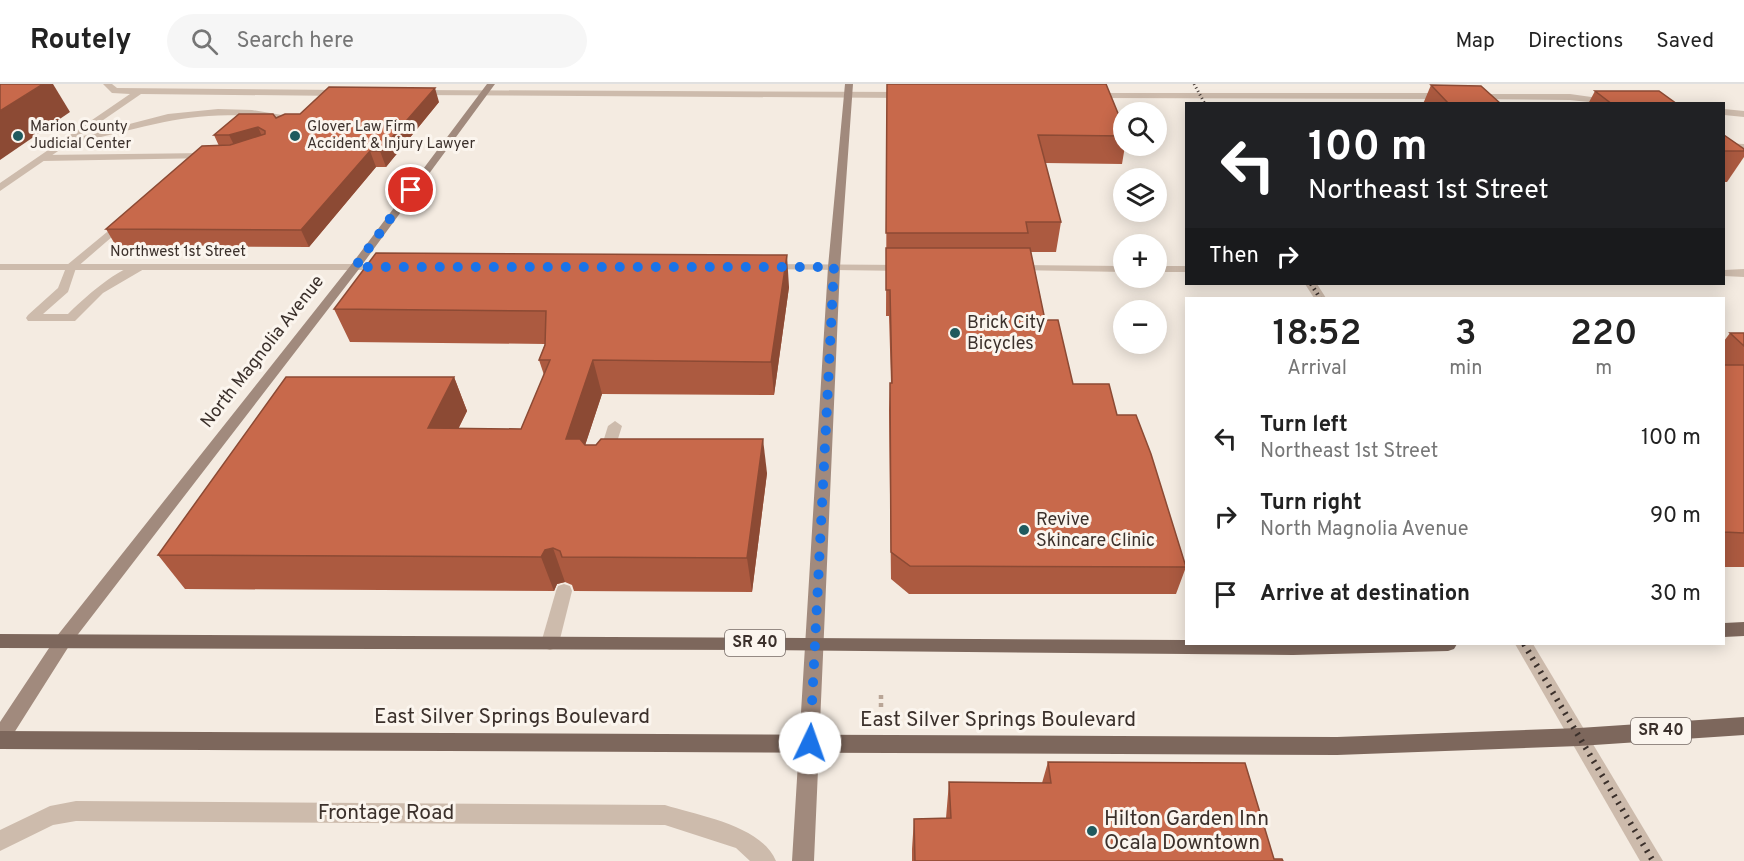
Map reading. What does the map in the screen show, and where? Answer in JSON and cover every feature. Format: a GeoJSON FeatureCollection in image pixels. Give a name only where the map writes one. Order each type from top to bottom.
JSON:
{"type":"FeatureCollection","features":[{"type":"Feature","properties":{"kind":"main road","name":"North Magnolia Avenue"},"geometry":{"type":"LineString","coordinates":[[0,739],[63,640],[355,267],[491,84]]}},
{"type":"Feature","properties":{"kind":"main road"},"geometry":{"type":"LineString","coordinates":[[803,861],[834,267],[849,90]]}},
{"type":"Feature","properties":{"kind":"main road"},"geometry":{"type":"LineString","coordinates":[[1725,630],[1744,629]]}},
{"type":"Feature","properties":{"kind":"main road","name":"SR 40"},"geometry":{"type":"LineString","coordinates":[[0,641],[1293,648],[1409,645]]}},
{"type":"Feature","properties":{"kind":"main road","name":"East Silver Springs Boulevard"},"geometry":{"type":"LineString","coordinates":[[0,739],[1337,746],[1579,737],[1744,726]]}},
{"type":"Feature","properties":{"kind":"street"},"geometry":{"type":"LineString","coordinates":[[107,84],[115,91],[360,93]]}},
{"type":"Feature","properties":{"kind":"street"},"geometry":{"type":"LineString","coordinates":[[0,188],[148,84]]}},
{"type":"Feature","properties":{"kind":"street"},"geometry":{"type":"LineString","coordinates":[[1194,84],[1203,99]]}},
{"type":"Feature","properties":{"kind":"street"},"geometry":{"type":"LineString","coordinates":[[407,93],[849,90],[916,95]]}},
{"type":"Feature","properties":{"kind":"street"},"geometry":{"type":"LineString","coordinates":[[1077,95],[1203,99],[1455,96]]}},
{"type":"Feature","properties":{"kind":"street"},"geometry":{"type":"LineString","coordinates":[[1467,97],[1570,97],[1617,102]]}},
{"type":"Feature","properties":{"kind":"street"},"geometry":{"type":"LineString","coordinates":[[65,141],[89,138],[152,120],[227,111],[257,112],[285,118],[285,129]]}},
{"type":"Feature","properties":{"kind":"street"},"geometry":{"type":"LineString","coordinates":[[1725,112],[1744,114]]}},
{"type":"Feature","properties":{"kind":"street"},"geometry":{"type":"LineString","coordinates":[[1725,146],[1744,147]]}},
{"type":"Feature","properties":{"kind":"street"},"geometry":{"type":"LineString","coordinates":[[43,158],[214,156]]}},
{"type":"Feature","properties":{"kind":"street"},"geometry":{"type":"LineString","coordinates":[[135,211],[71,267],[64,290],[33,318],[71,318],[99,290],[140,267]]}},
{"type":"Feature","properties":{"kind":"street","name":"Northwest 1st Street"},"geometry":{"type":"LineString","coordinates":[[0,267],[392,267]]}},
{"type":"Feature","properties":{"kind":"street"},"geometry":{"type":"LineString","coordinates":[[751,267],[924,268]]}},
{"type":"Feature","properties":{"kind":"street"},"geometry":{"type":"LineString","coordinates":[[1007,268],[1113,269]]}},
{"type":"Feature","properties":{"kind":"street"},"geometry":{"type":"LineString","coordinates":[[1167,269],[1185,269]]}},
{"type":"Feature","properties":{"kind":"street"},"geometry":{"type":"LineString","coordinates":[[1725,273],[1744,273]]}},
{"type":"Feature","properties":{"kind":"street"},"geometry":{"type":"LineString","coordinates":[[600,473],[615,426]]}},
{"type":"Feature","properties":{"kind":"street"},"geometry":{"type":"LineString","coordinates":[[550,643],[564,591]]}},
{"type":"Feature","properties":{"kind":"street"},"geometry":{"type":"LineString","coordinates":[[1525,645],[1652,861]]}},
{"type":"Feature","properties":{"kind":"street","name":"Frontage Road"},"geometry":{"type":"LineString","coordinates":[[0,841],[50,816],[76,811],[665,815],[743,840],[765,861]]}},
{"type":"Feature","properties":{"kind":"path"},"geometry":{"type":"LineString","coordinates":[[881,694],[881,709]]}},
{"type":"Feature","properties":{"kind":"building"},"geometry":{"type":"Polygon","coordinates":[[[0,84],[43,84],[0,111],[0,84]]]}},
{"type":"Feature","properties":{"kind":"building"},"geometry":{"type":"Polygon","coordinates":[[[887,84],[1106,84],[1113,102],[1113,136],[1038,135],[1061,222],[1026,222],[1028,233],[886,233],[887,84]]]}},
{"type":"Feature","properties":{"kind":"building"},"geometry":{"type":"Polygon","coordinates":[[[1431,85],[1481,86],[1499,102],[1447,102],[1431,85]]]}},
{"type":"Feature","properties":{"kind":"building"},"geometry":{"type":"Polygon","coordinates":[[[329,87],[435,88],[380,151],[370,151],[301,230],[106,229],[202,146],[230,145],[265,134],[265,131],[258,127],[229,135],[214,135],[239,114],[273,114],[276,118],[285,114],[300,114],[329,87]]]}},
{"type":"Feature","properties":{"kind":"building"},"geometry":{"type":"Polygon","coordinates":[[[1595,91],[1659,91],[1674,102],[1609,102],[1595,91]]]}},
{"type":"Feature","properties":{"kind":"building"},"geometry":{"type":"Polygon","coordinates":[[[1725,136],[1744,149],[1744,151],[1725,151],[1725,136]]]}},
{"type":"Feature","properties":{"kind":"building"},"geometry":{"type":"Polygon","coordinates":[[[886,248],[1030,248],[1045,320],[1058,320],[1073,384],[1109,384],[1117,415],[1136,415],[1151,454],[1185,567],[910,566],[891,552],[890,383],[892,383],[890,290],[886,290],[886,248]]]}},
{"type":"Feature","properties":{"kind":"building"},"geometry":{"type":"Polygon","coordinates":[[[376,253],[787,255],[771,362],[593,360],[566,439],[580,439],[585,445],[596,445],[601,439],[763,439],[747,558],[562,557],[560,551],[553,548],[545,550],[541,557],[158,555],[286,377],[454,377],[428,428],[521,429],[550,360],[539,360],[545,345],[546,311],[334,309],[376,253]]]}},
{"type":"Feature","properties":{"kind":"building"},"geometry":{"type":"Polygon","coordinates":[[[1730,333],[1744,333],[1744,346],[1730,333]]]}},
{"type":"Feature","properties":{"kind":"building"},"geometry":{"type":"Polygon","coordinates":[[[1725,365],[1744,365],[1744,533],[1725,532],[1725,365]]]}},
{"type":"Feature","properties":{"kind":"building"},"geometry":{"type":"Polygon","coordinates":[[[1048,762],[1245,763],[1274,859],[1283,861],[915,861],[914,819],[951,818],[949,782],[1051,783],[1048,762]]]}},
{"type":"Feature","properties":{"kind":"railway"},"geometry":{"type":"LineString","coordinates":[[1194,84],[1204,102]]}},
{"type":"Feature","properties":{"kind":"railway"},"geometry":{"type":"LineString","coordinates":[[1312,285],[1319,297]]}},
{"type":"Feature","properties":{"kind":"railway"},"geometry":{"type":"LineString","coordinates":[[1525,645],[1653,861]]}},
{"type":"Feature","properties":{"kind":"place","name":"Marion County Judicial Center"},"geometry":{"type":"Point","coordinates":[18,136]}},
{"type":"Feature","properties":{"kind":"place","name":"Glover Law Firm Accident & Injury Lawyer"},"geometry":{"type":"Point","coordinates":[295,136]}},
{"type":"Feature","properties":{"kind":"place","name":"Brick City Bicycles"},"geometry":{"type":"Point","coordinates":[955,333]}},
{"type":"Feature","properties":{"kind":"place","name":"Revive Skincare Clinic"},"geometry":{"type":"Point","coordinates":[1024,530]}},
{"type":"Feature","properties":{"kind":"place","name":"Hilton Garden Inn Ocala Downtown"},"geometry":{"type":"Point","coordinates":[1092,831]}},
{"type":"Feature","properties":{"kind":"route"},"geometry":{"type":"LineString","coordinates":[[411,190],[355,267],[834,267],[810,743]]}}]}
